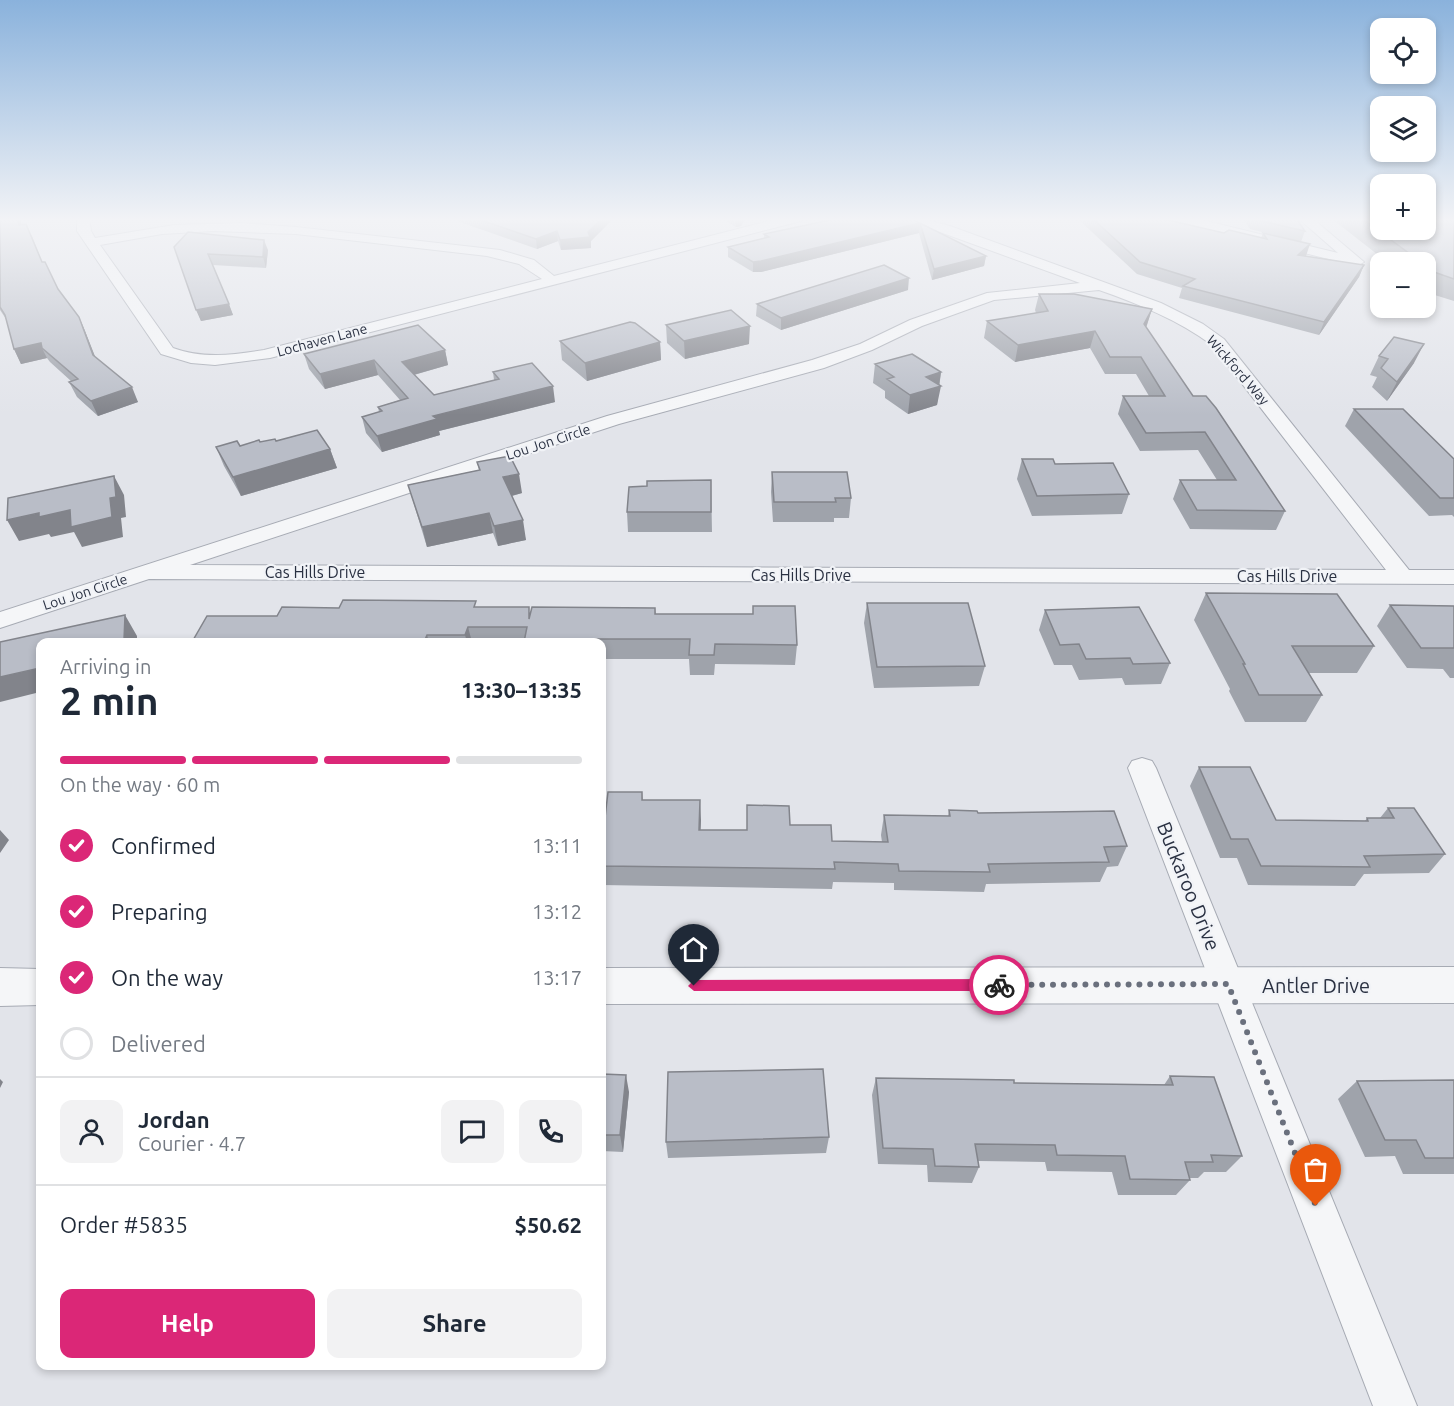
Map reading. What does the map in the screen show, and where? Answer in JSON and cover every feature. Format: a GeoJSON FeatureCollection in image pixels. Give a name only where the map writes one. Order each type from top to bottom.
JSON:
{"type":"FeatureCollection","features":[{"type":"Feature","properties":{"kind":"street","name":"Lochaven Lane"},"geometry":{"type":"LineString","coordinates":[[120,284],[167,351],[195,360],[239,360],[264,355],[541,284]]}},
{"type":"Feature","properties":{"kind":"street","name":"Wickford Way"},"geometry":{"type":"LineString","coordinates":[[1093,284],[1179,316],[1218,342],[1403,577]]}},
{"type":"Feature","properties":{"kind":"street","name":"Lou Jon Circle"},"geometry":{"type":"LineString","coordinates":[[0,620],[614,420],[818,364],[866,347],[916,323],[992,296],[1099,286]]}},
{"type":"Feature","properties":{"kind":"street","name":"Cas Hills Drive"},"geometry":{"type":"LineString","coordinates":[[147,572],[1454,577]]}},
{"type":"Feature","properties":{"kind":"street","name":"Buckaroo Drive"},"geometry":{"type":"LineString","coordinates":[[1142,768],[1395,1406]]}},
{"type":"Feature","properties":{"kind":"street","name":"Antler Drive"},"geometry":{"type":"LineString","coordinates":[[606,986],[1454,985]]}},
{"type":"Feature","properties":{"kind":"street"},"geometry":{"type":"LineString","coordinates":[[0,987],[36,987]]}},
{"type":"Feature","properties":{"kind":"building"},"geometry":{"type":"Polygon","coordinates":[[[0,284],[55,284],[79,317],[93,355],[132,387],[91,401],[69,382],[78,379],[42,348],[41,343],[14,349],[5,315],[0,307],[0,284]]]}},
{"type":"Feature","properties":{"kind":"building"},"geometry":{"type":"Polygon","coordinates":[[[187,284],[220,284],[229,304],[196,310],[187,284]]]}},
{"type":"Feature","properties":{"kind":"building"},"geometry":{"type":"Polygon","coordinates":[[[823,284],[891,284],[781,318],[757,304],[823,284]]]}},
{"type":"Feature","properties":{"kind":"building"},"geometry":{"type":"Polygon","coordinates":[[[1187,284],[1351,284],[1324,322],[1183,286],[1187,284]]]}},
{"type":"Feature","properties":{"kind":"building"},"geometry":{"type":"Polygon","coordinates":[[[1039,294],[1074,294],[1152,309],[1144,324],[1193,396],[1206,396],[1216,408],[1285,511],[1197,510],[1180,480],[1236,480],[1205,432],[1146,433],[1123,396],[1165,396],[1141,357],[1110,357],[1095,331],[1018,345],[987,321],[1048,311],[1039,294]]]}},
{"type":"Feature","properties":{"kind":"building"},"geometry":{"type":"Polygon","coordinates":[[[731,310],[750,326],[684,341],[666,325],[731,310]]]}},
{"type":"Feature","properties":{"kind":"building"},"geometry":{"type":"Polygon","coordinates":[[[630,322],[635,323],[660,342],[585,363],[560,341],[630,322]]]}},
{"type":"Feature","properties":{"kind":"building"},"geometry":{"type":"Polygon","coordinates":[[[418,325],[445,350],[402,362],[434,395],[499,379],[493,372],[532,363],[553,386],[433,416],[437,419],[377,436],[362,417],[382,411],[378,407],[408,398],[374,360],[320,374],[304,354],[418,325]]]}},
{"type":"Feature","properties":{"kind":"building"},"geometry":{"type":"Polygon","coordinates":[[[1394,337],[1424,344],[1397,382],[1381,368],[1388,359],[1379,356],[1394,337]]]}},
{"type":"Feature","properties":{"kind":"building"},"geometry":{"type":"Polygon","coordinates":[[[912,354],[941,372],[926,377],[941,386],[910,395],[887,379],[894,377],[875,364],[912,354]]]}},
{"type":"Feature","properties":{"kind":"building"},"geometry":{"type":"Polygon","coordinates":[[[1354,409],[1403,409],[1454,459],[1454,498],[1440,498],[1354,409]]]}},
{"type":"Feature","properties":{"kind":"building"},"geometry":{"type":"Polygon","coordinates":[[[317,430],[330,449],[233,477],[216,447],[237,441],[240,446],[259,440],[260,442],[275,439],[276,441],[317,430]]]}},
{"type":"Feature","properties":{"kind":"building"},"geometry":{"type":"Polygon","coordinates":[[[510,456],[519,474],[503,477],[523,520],[494,526],[489,513],[422,527],[408,485],[480,470],[477,462],[510,456]]]}},
{"type":"Feature","properties":{"kind":"building"},"geometry":{"type":"Polygon","coordinates":[[[1022,459],[1053,459],[1055,464],[1113,463],[1129,494],[1037,496],[1022,459]]]}},
{"type":"Feature","properties":{"kind":"building"},"geometry":{"type":"Polygon","coordinates":[[[772,472],[847,472],[851,498],[835,498],[836,502],[774,502],[772,472]]]}},
{"type":"Feature","properties":{"kind":"building"},"geometry":{"type":"Polygon","coordinates":[[[114,476],[116,497],[110,498],[112,517],[71,527],[70,510],[39,517],[39,513],[7,520],[8,498],[114,476]]]}},
{"type":"Feature","properties":{"kind":"building"},"geometry":{"type":"Polygon","coordinates":[[[711,480],[711,512],[627,512],[629,487],[647,486],[647,481],[711,480]]]}},
{"type":"Feature","properties":{"kind":"building"},"geometry":{"type":"Polygon","coordinates":[[[1206,593],[1337,594],[1374,646],[1292,646],[1322,695],[1259,695],[1243,664],[1245,664],[1206,593]]]}},
{"type":"Feature","properties":{"kind":"building"},"geometry":{"type":"Polygon","coordinates":[[[343,600],[476,601],[474,607],[529,607],[529,619],[532,607],[655,608],[655,614],[753,614],[753,606],[795,606],[797,645],[715,644],[714,655],[689,655],[690,639],[525,638],[527,627],[468,627],[465,635],[427,635],[426,638],[194,638],[207,616],[277,616],[282,607],[339,608],[343,600]]]}},
{"type":"Feature","properties":{"kind":"building"},"geometry":{"type":"Polygon","coordinates":[[[867,603],[968,603],[985,666],[877,667],[867,603]]]}},
{"type":"Feature","properties":{"kind":"building"},"geometry":{"type":"Polygon","coordinates":[[[1390,605],[1454,606],[1454,648],[1421,648],[1390,605]]]}},
{"type":"Feature","properties":{"kind":"building"},"geometry":{"type":"Polygon","coordinates":[[[1139,607],[1170,663],[1133,664],[1130,658],[1086,659],[1079,644],[1060,645],[1045,610],[1139,607]]]}},
{"type":"Feature","properties":{"kind":"building"},"geometry":{"type":"Polygon","coordinates":[[[125,615],[124,638],[36,638],[36,669],[0,677],[0,642],[125,615]]]}},
{"type":"Feature","properties":{"kind":"building"},"geometry":{"type":"Polygon","coordinates":[[[1199,767],[1250,767],[1276,820],[1368,821],[1367,818],[1394,818],[1388,808],[1414,808],[1445,854],[1364,856],[1370,867],[1261,866],[1248,839],[1231,839],[1199,767]]]}},
{"type":"Feature","properties":{"kind":"building"},"geometry":{"type":"Polygon","coordinates":[[[608,792],[642,792],[642,800],[700,800],[699,830],[747,830],[747,805],[789,806],[790,825],[831,825],[832,841],[888,842],[884,815],[950,816],[949,810],[977,811],[978,813],[1114,811],[1127,846],[1104,847],[1109,862],[988,864],[990,872],[899,871],[898,864],[834,862],[835,869],[606,866],[608,792]]]}},
{"type":"Feature","properties":{"kind":"building"},"geometry":{"type":"Polygon","coordinates":[[[823,1069],[829,1137],[666,1142],[668,1072],[823,1069]]]}},
{"type":"Feature","properties":{"kind":"building"},"geometry":{"type":"Polygon","coordinates":[[[606,1074],[626,1075],[620,1135],[606,1135],[606,1074]]]}},
{"type":"Feature","properties":{"kind":"building"},"geometry":{"type":"Polygon","coordinates":[[[1170,1076],[1214,1077],[1242,1156],[1211,1155],[1213,1162],[1185,1162],[1190,1180],[1130,1179],[1125,1156],[1057,1155],[1055,1145],[975,1144],[979,1167],[935,1166],[933,1149],[883,1148],[876,1078],[1173,1085],[1170,1076]]]}},
{"type":"Feature","properties":{"kind":"building"},"geometry":{"type":"Polygon","coordinates":[[[1454,1080],[1454,1158],[1425,1158],[1416,1140],[1385,1140],[1357,1081],[1454,1080]]]}},
{"type":"Feature","properties":{"kind":"way so far"},"geometry":{"type":"LineString","coordinates":[[999,985],[1228,984],[1316,1206]]}},
{"type":"Feature","properties":{"kind":"route"},"geometry":{"type":"LineString","coordinates":[[694,986],[999,985]]}}]}
